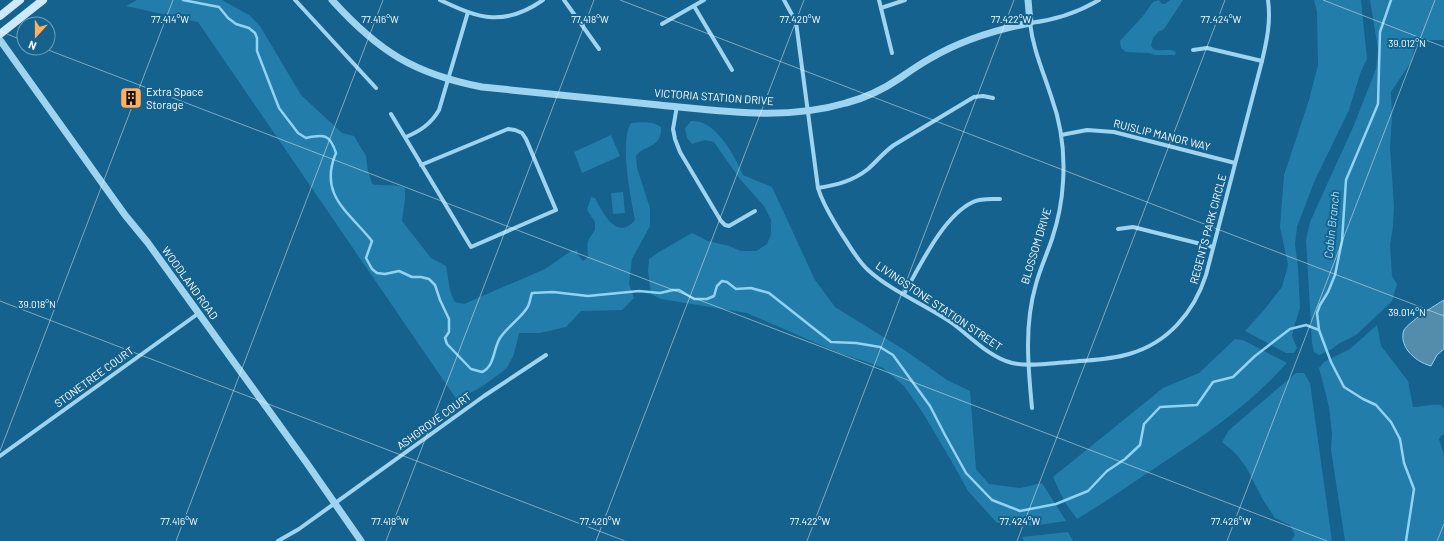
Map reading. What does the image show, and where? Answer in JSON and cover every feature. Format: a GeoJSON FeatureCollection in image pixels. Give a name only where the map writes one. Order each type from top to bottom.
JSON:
{"type":"FeatureCollection","features":[{"type":"Feature","properties":{"kind":"main road"},"geometry":{"type":"LineString","coordinates":[[0,16],[20,0]]}},
{"type":"Feature","properties":{"kind":"main road"},"geometry":{"type":"LineString","coordinates":[[0,34],[43,0]]}},
{"type":"Feature","properties":{"kind":"street"},"geometry":{"type":"LineString","coordinates":[[295,0],[376,88]]}},
{"type":"Feature","properties":{"kind":"street","name":"VICTORIA STATION DRIVE"},"geometry":{"type":"LineString","coordinates":[[332,0],[360,29],[381,47],[413,66],[448,80],[482,87],[676,106],[769,113],[808,112],[847,103],[871,94],[899,79],[930,58],[971,38],[1001,29],[1057,19],[1073,13],[1098,0]]}},
{"type":"Feature","properties":{"kind":"street"},"geometry":{"type":"LineString","coordinates":[[440,0],[468,12],[487,17],[508,17],[520,14],[543,0]]}},
{"type":"Feature","properties":{"kind":"street"},"geometry":{"type":"LineString","coordinates":[[564,0],[599,49]]}},
{"type":"Feature","properties":{"kind":"street"},"geometry":{"type":"LineString","coordinates":[[662,24],[704,0]]}},
{"type":"Feature","properties":{"kind":"street","name":"LIVINGSTONE STATION STREET"},"geometry":{"type":"LineString","coordinates":[[784,0],[796,22],[818,188],[827,211],[858,259],[879,279],[943,317],[992,354],[1012,363],[1028,365]]}},
{"type":"Feature","properties":{"kind":"street"},"geometry":{"type":"LineString","coordinates":[[879,0],[892,53]]}},
{"type":"Feature","properties":{"kind":"street"},"geometry":{"type":"LineString","coordinates":[[881,8],[905,0]]}},
{"type":"Feature","properties":{"kind":"street","name":"BLOSSOM DRIVE"},"geometry":{"type":"LineString","coordinates":[[1028,0],[1034,44],[1057,114],[1064,159],[1061,202],[1052,239],[1040,271],[1031,305],[1027,344],[1032,408]]}},
{"type":"Feature","properties":{"kind":"street","name":"REGENTS PARK CIRCLE"},"geometry":{"type":"LineString","coordinates":[[1028,365],[1114,357],[1129,354],[1157,342],[1179,323],[1196,300],[1202,287],[1268,37],[1268,0]]}},
{"type":"Feature","properties":{"kind":"street"},"geometry":{"type":"LineString","coordinates":[[694,6],[732,70]]}},
{"type":"Feature","properties":{"kind":"street"},"geometry":{"type":"LineString","coordinates":[[406,137],[426,126],[439,110],[468,12]]}},
{"type":"Feature","properties":{"kind":"street","name":"WOODLAND ROAD"},"geometry":{"type":"LineString","coordinates":[[0,40],[124,214],[148,243],[361,541]]}},
{"type":"Feature","properties":{"kind":"street"},"geometry":{"type":"LineString","coordinates":[[1193,50],[1207,48],[1262,61]]}},
{"type":"Feature","properties":{"kind":"street"},"geometry":{"type":"LineString","coordinates":[[818,188],[835,185],[859,176],[894,145],[974,97],[983,96],[993,98]]}},
{"type":"Feature","properties":{"kind":"street"},"geometry":{"type":"LineString","coordinates":[[676,106],[673,129],[680,152],[721,221],[725,225],[729,226],[755,211]]}},
{"type":"Feature","properties":{"kind":"street"},"geometry":{"type":"LineString","coordinates":[[391,114],[406,137],[421,165],[470,247],[556,210],[526,139],[522,133],[515,130],[502,132],[421,165]]}},
{"type":"Feature","properties":{"kind":"street","name":"RUISLIP MANOR WAY"},"geometry":{"type":"LineString","coordinates":[[1061,135],[1087,130],[1114,132],[1235,163]]}},
{"type":"Feature","properties":{"kind":"street"},"geometry":{"type":"LineString","coordinates":[[904,294],[940,233],[949,221],[973,202],[986,199],[1000,199]]}},
{"type":"Feature","properties":{"kind":"street"},"geometry":{"type":"LineString","coordinates":[[1118,229],[1133,227],[1213,246]]}},
{"type":"Feature","properties":{"kind":"street","name":"STONETREE COURT"},"geometry":{"type":"LineString","coordinates":[[0,456],[199,314]]}},
{"type":"Feature","properties":{"kind":"street","name":"ASHGROVE COURT"},"geometry":{"type":"LineString","coordinates":[[278,541],[299,530],[334,503],[484,396],[546,355]]}},
{"type":"Feature","properties":{"kind":"shaded area"},"geometry":{"type":"Polygon","coordinates":[[[137,0],[222,0],[249,15],[260,26],[301,95],[342,133],[354,136],[366,156],[372,184],[405,188],[402,221],[431,258],[446,266],[450,289],[455,302],[464,304],[545,269],[571,251],[577,250],[578,255],[583,261],[588,257],[588,242],[595,230],[595,222],[587,210],[591,197],[595,198],[606,217],[616,226],[622,228],[628,226],[635,220],[627,170],[626,143],[628,132],[631,123],[647,122],[658,125],[661,127],[659,139],[656,143],[636,156],[637,168],[650,208],[650,226],[632,259],[629,284],[634,298],[622,310],[581,311],[566,327],[540,333],[519,333],[514,354],[507,368],[483,386],[457,400],[198,22],[126,6],[137,0]]]}},
{"type":"Feature","properties":{"kind":"shaded area"},"geometry":{"type":"Polygon","coordinates":[[[1159,0],[1162,4],[1165,4],[1170,0],[1183,0],[1164,29],[1158,32],[1153,38],[1151,45],[1153,49],[1156,50],[1174,51],[1176,52],[1175,55],[1126,52],[1121,48],[1120,41],[1143,16],[1153,2],[1159,0]]]}},
{"type":"Feature","properties":{"kind":"shaded area"},"geometry":{"type":"Polygon","coordinates":[[[1314,0],[1361,0],[1367,59],[1361,71],[1349,110],[1314,182],[1297,227],[1295,244],[1300,308],[1292,336],[1297,348],[1294,353],[1286,353],[1245,331],[1282,287],[1288,265],[1280,227],[1284,175],[1309,100],[1318,65],[1317,12],[1314,0]]]}},
{"type":"Feature","properties":{"kind":"shaded area"},"geometry":{"type":"Polygon","coordinates":[[[1370,0],[1444,0],[1444,40],[1424,40],[1415,46],[1411,62],[1391,92],[1392,116],[1390,148],[1394,206],[1390,245],[1392,276],[1397,284],[1392,301],[1356,335],[1319,355],[1314,352],[1312,343],[1306,240],[1310,222],[1354,125],[1376,69],[1378,49],[1370,0]]]}},
{"type":"Feature","properties":{"kind":"shaded area"},"geometry":{"type":"Polygon","coordinates":[[[691,121],[707,125],[720,136],[736,160],[743,175],[772,187],[815,280],[835,307],[906,351],[947,380],[970,391],[976,469],[989,484],[1020,488],[1042,483],[1066,521],[1032,526],[997,523],[968,491],[923,413],[904,386],[883,368],[839,353],[747,313],[661,299],[651,294],[648,271],[649,259],[692,233],[708,241],[729,246],[741,251],[756,251],[767,244],[771,234],[771,220],[764,206],[739,178],[714,142],[705,140],[692,144],[687,138],[685,128],[691,121]]]}},
{"type":"Feature","properties":{"kind":"shaded area"},"geometry":{"type":"Polygon","coordinates":[[[611,135],[620,156],[582,173],[574,152],[611,135]]]}},
{"type":"Feature","properties":{"kind":"shaded area"},"geometry":{"type":"Polygon","coordinates":[[[623,192],[625,213],[613,214],[611,193],[623,192]]]}},
{"type":"Feature","properties":{"kind":"shaded area"},"geometry":{"type":"Polygon","coordinates":[[[1444,300],[1444,349],[1437,355],[1431,366],[1424,364],[1408,351],[1403,341],[1403,333],[1411,323],[1444,300]]]}},
{"type":"Feature","properties":{"kind":"shaded area"},"geometry":{"type":"Polygon","coordinates":[[[1377,325],[1381,346],[1408,381],[1413,407],[1441,405],[1444,408],[1444,435],[1442,435],[1439,439],[1444,455],[1444,541],[1345,541],[1331,450],[1332,434],[1329,407],[1319,368],[1324,362],[1350,349],[1377,325]]]}},
{"type":"Feature","properties":{"kind":"shaded area"},"geometry":{"type":"Polygon","coordinates":[[[1235,339],[1243,340],[1287,363],[1258,392],[1228,417],[1181,451],[1077,519],[1064,501],[1053,477],[1163,388],[1199,373],[1235,339]]]}},
{"type":"Feature","properties":{"kind":"shaded area"},"geometry":{"type":"Polygon","coordinates":[[[1296,373],[1304,373],[1310,383],[1332,541],[1291,541],[1295,535],[1290,525],[1275,518],[1263,500],[1246,467],[1236,454],[1222,442],[1229,430],[1296,373]]]}},
{"type":"Feature","properties":{"kind":"shaded area"},"geometry":{"type":"Polygon","coordinates":[[[1068,532],[1073,541],[1024,541],[1022,537],[1068,532]]]}},
{"type":"Feature","properties":{"kind":"waterway"},"geometry":{"type":"LineString","coordinates":[[183,0],[219,7],[228,18],[236,24],[249,28],[255,33],[257,38],[257,51],[279,108],[298,133],[306,138],[317,136],[326,137],[334,147],[336,153],[331,168],[333,192],[346,211],[372,241],[366,258],[372,269],[377,273],[385,274],[399,271],[412,277],[429,279],[435,285],[449,319],[449,332],[445,338],[447,344],[471,369],[482,372],[489,366],[492,362],[500,338],[527,308],[532,293],[553,292],[588,296],[639,291],[660,293],[679,290],[694,299],[707,299],[714,296],[717,286],[722,281],[727,282],[736,289],[751,288],[769,293],[831,342],[856,343],[880,347],[893,355],[930,406],[966,473],[992,500],[1020,511],[1056,504],[1088,491],[1107,471],[1125,459],[1140,445],[1144,424],[1160,407],[1197,405],[1213,382],[1233,377],[1255,356],[1290,329],[1306,325],[1319,330]]}},
{"type":"Feature","properties":{"kind":"waterway","name":"Cabin Branch"},"geometry":{"type":"LineString","coordinates":[[1391,0],[1380,32],[1378,104],[1346,180],[1342,241],[1335,275],[1317,313],[1319,330],[1331,362],[1344,387],[1376,405],[1391,422],[1400,439],[1404,463],[1414,489],[1406,541]]}},
{"type":"Feature","properties":{"kind":"place","name":"Extra Space Storage"},"geometry":{"type":"Point","coordinates":[131,98]}}]}
